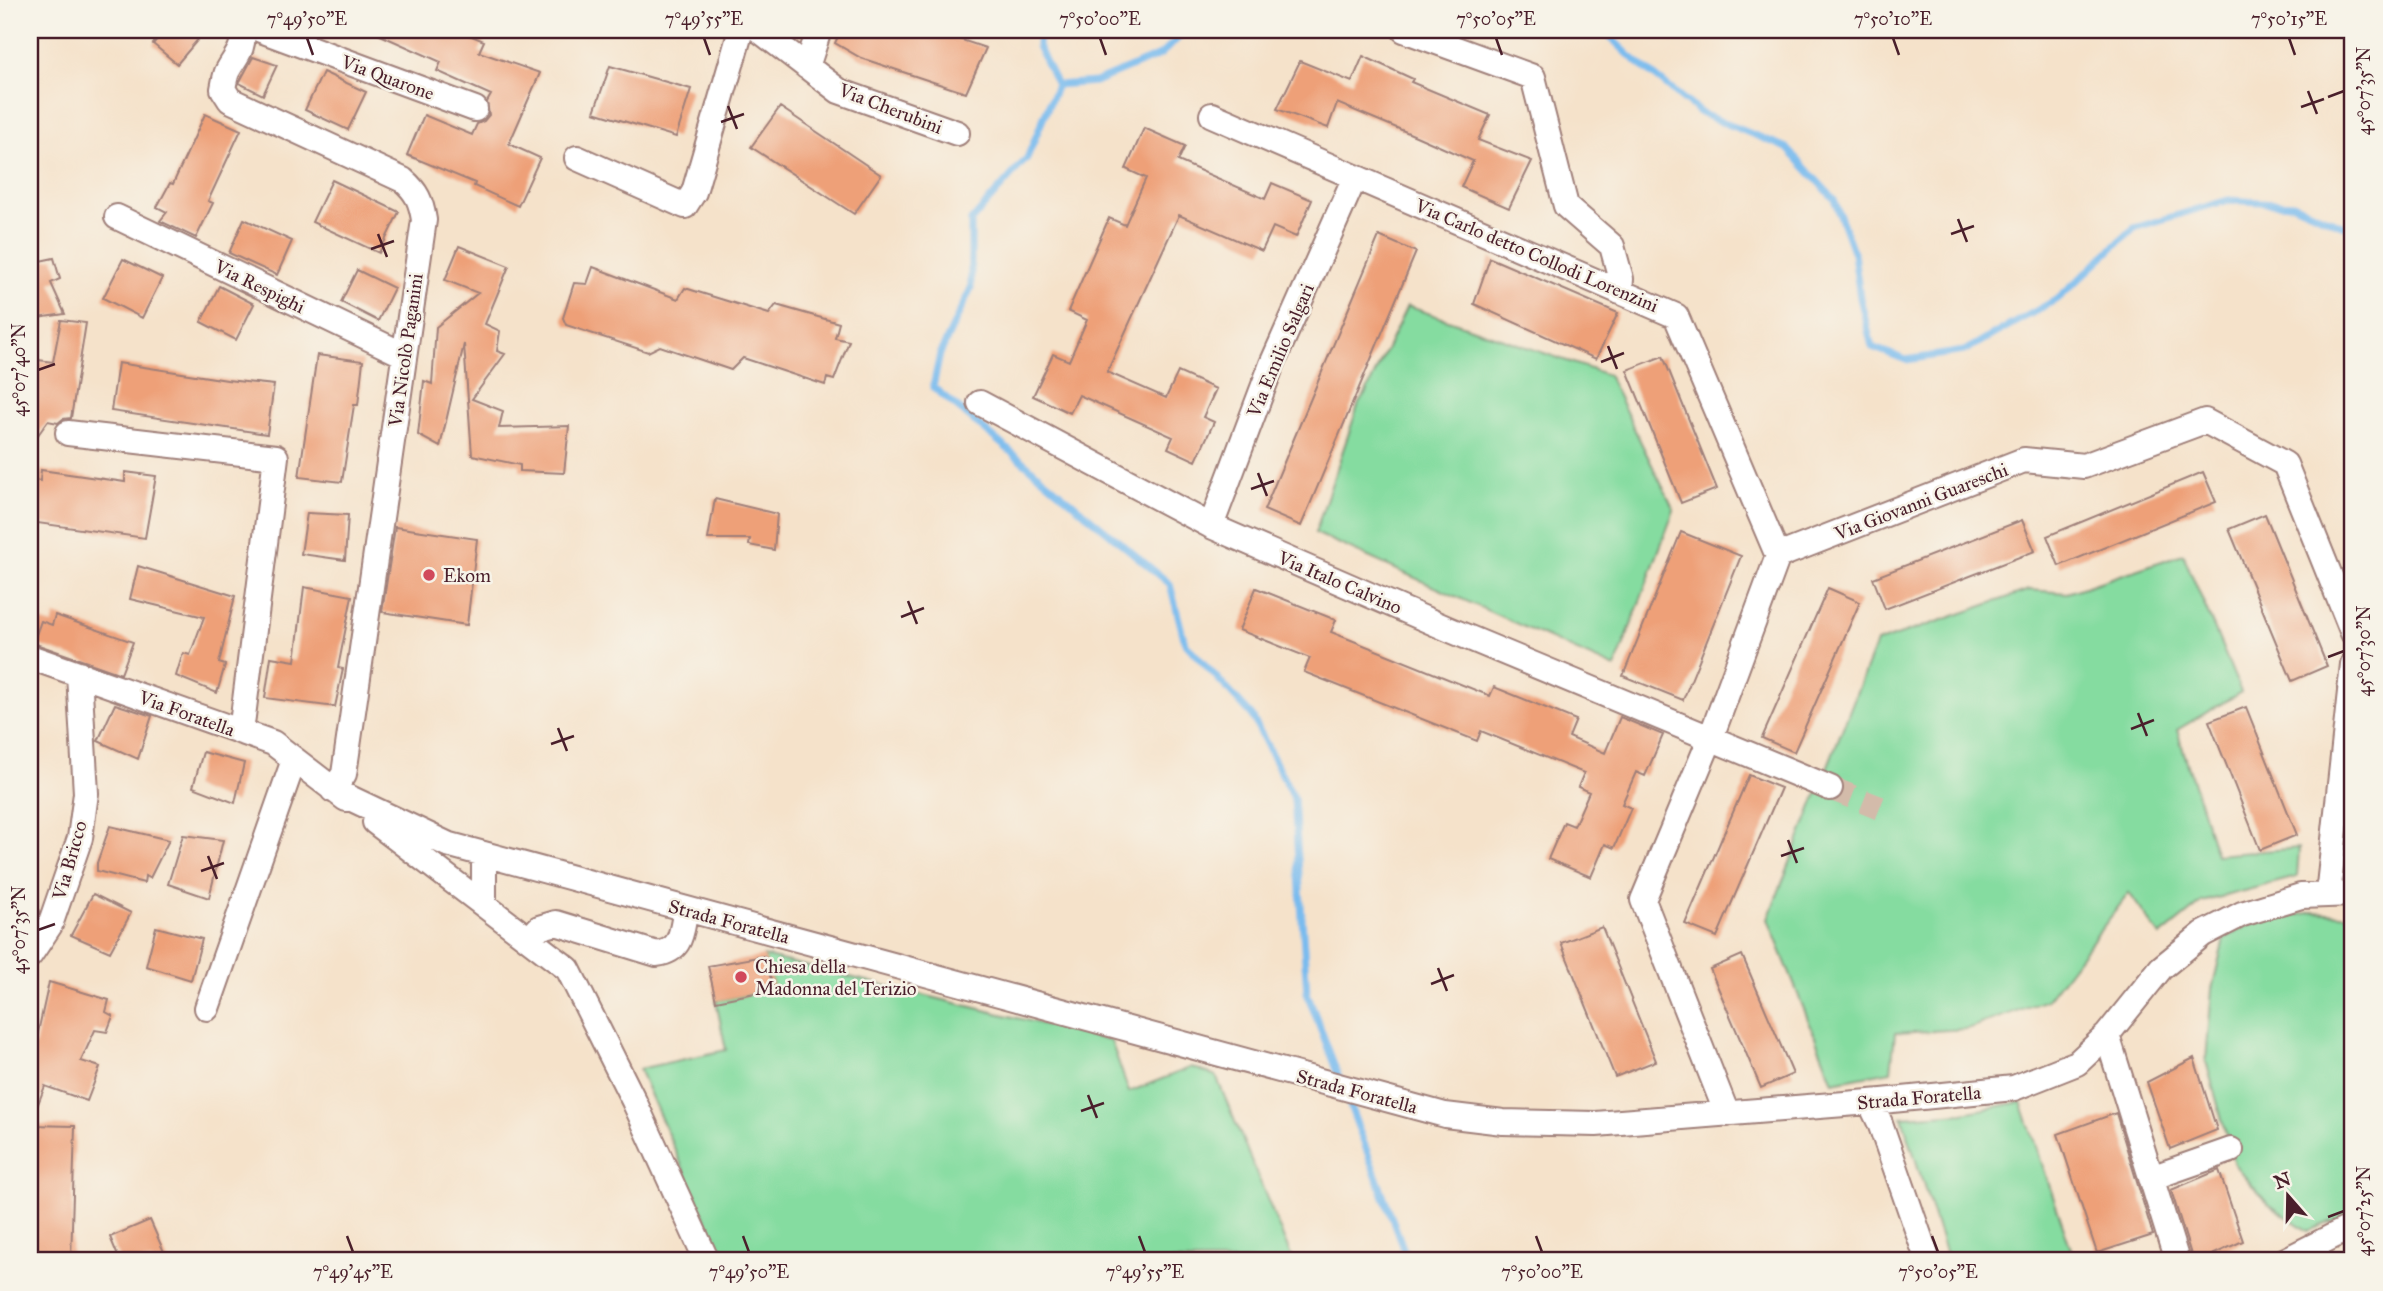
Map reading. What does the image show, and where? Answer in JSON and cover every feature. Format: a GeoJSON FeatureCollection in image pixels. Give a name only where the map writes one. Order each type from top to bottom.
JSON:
{"type":"FeatureCollection","features":[{"type":"Feature","properties":{"kind":"street","name":"Via Nicolò Paganini"},"geometry":{"type":"LineString","coordinates":[[242,30],[243,41],[227,73],[223,89],[230,100],[403,180],[415,190],[421,202],[424,220],[344,774],[334,790]]}},
{"type":"Feature","properties":{"kind":"street","name":"Via Quarone"},"geometry":{"type":"LineString","coordinates":[[261,30],[475,109]]}},
{"type":"Feature","properties":{"kind":"street"},"geometry":{"type":"LineString","coordinates":[[577,158],[685,206],[694,192],[741,30]]}},
{"type":"Feature","properties":{"kind":"street","name":"Via Cherubini"},"geometry":{"type":"LineString","coordinates":[[759,30],[839,91],[957,133]]}},
{"type":"Feature","properties":{"kind":"street"},"geometry":{"type":"LineString","coordinates":[[807,67],[819,30]]}},
{"type":"Feature","properties":{"kind":"street"},"geometry":{"type":"LineString","coordinates":[[1404,30],[1533,77],[1566,206],[1612,246],[1621,279],[1620,292]]}},
{"type":"Feature","properties":{"kind":"street","name":"Via Carlo detto Collodi Lorenzini"},"geometry":{"type":"LineString","coordinates":[[1212,115],[1676,316],[1778,556]]}},
{"type":"Feature","properties":{"kind":"street","name":"Via Emilio Salgari"},"geometry":{"type":"LineString","coordinates":[[1211,526],[1272,364],[1355,177]]}},
{"type":"Feature","properties":{"kind":"street","name":"Via Respighi"},"geometry":{"type":"LineString","coordinates":[[117,217],[404,355]]}},
{"type":"Feature","properties":{"kind":"street","name":"Via Italo Calvino"},"geometry":{"type":"LineString","coordinates":[[980,404],[1211,526],[1448,629],[1830,788]]}},
{"type":"Feature","properties":{"kind":"street","name":"Via Giovanni Guareschi"},"geometry":{"type":"LineString","coordinates":[[1778,556],[2024,460],[2084,466],[2205,421],[2285,464],[2353,633]]}},
{"type":"Feature","properties":{"kind":"street"},"geometry":{"type":"LineString","coordinates":[[68,432],[276,457],[241,732]]}},
{"type":"Feature","properties":{"kind":"street"},"geometry":{"type":"LineString","coordinates":[[1727,1114],[1643,900],[1711,737],[1778,556]]}},
{"type":"Feature","properties":{"kind":"street","name":"Via Foratella"},"geometry":{"type":"LineString","coordinates":[[30,657],[272,743],[334,790]]}},
{"type":"Feature","properties":{"kind":"street"},"geometry":{"type":"LineString","coordinates":[[2329,895],[2353,664]]}},
{"type":"Feature","properties":{"kind":"street","name":"Via Bricco"},"geometry":{"type":"LineString","coordinates":[[34,942],[50,925],[80,838],[86,793],[79,674]]}},
{"type":"Feature","properties":{"kind":"street"},"geometry":{"type":"LineString","coordinates":[[207,1008],[294,760]]}},
{"type":"Feature","properties":{"kind":"street"},"geometry":{"type":"LineString","coordinates":[[334,790],[568,969],[634,1101],[707,1261]]}},
{"type":"Feature","properties":{"kind":"street","name":"Strada Foratella"},"geometry":{"type":"LineString","coordinates":[[334,790],[447,844],[484,855],[1445,1115],[1503,1122],[1595,1124],[1727,1114],[1875,1113],[2014,1088],[2077,1063],[2108,1035],[2161,968],[2203,934],[2242,914],[2301,896],[2353,894]]}},
{"type":"Feature","properties":{"kind":"street"},"geometry":{"type":"LineString","coordinates":[[447,844],[451,879]]}},
{"type":"Feature","properties":{"kind":"street"},"geometry":{"type":"LineString","coordinates":[[484,855],[484,905]]}},
{"type":"Feature","properties":{"kind":"street"},"geometry":{"type":"LineString","coordinates":[[529,939],[539,928],[556,923],[657,954],[670,952],[679,941],[686,909]]}},
{"type":"Feature","properties":{"kind":"street"},"geometry":{"type":"LineString","coordinates":[[2108,1035],[2177,1261]]}},
{"type":"Feature","properties":{"kind":"street"},"geometry":{"type":"LineString","coordinates":[[1875,1113],[1928,1261]]}},
{"type":"Feature","properties":{"kind":"street"},"geometry":{"type":"LineString","coordinates":[[2151,1178],[2231,1150]]}},
{"type":"Feature","properties":{"kind":"street"},"geometry":{"type":"LineString","coordinates":[[2284,1261],[2353,1226]]}},
{"type":"Feature","properties":{"kind":"green space"},"geometry":{"type":"Polygon","coordinates":[[[1407,306],[1608,375],[1674,510],[1615,668],[1315,533],[1359,403],[1407,306]]]}},
{"type":"Feature","properties":{"kind":"green space"},"geometry":{"type":"Polygon","coordinates":[[[2183,554],[2241,692],[2177,730],[2216,855],[2299,848],[2297,877],[2202,902],[2160,936],[2129,893],[2047,1000],[1967,1029],[1895,1033],[1891,1071],[1833,1082],[1768,919],[1876,643],[2029,590],[2067,593],[2183,554]]]}},
{"type":"Feature","properties":{"kind":"green space"},"geometry":{"type":"Polygon","coordinates":[[[2314,912],[2353,915],[2353,1213],[2308,1231],[2267,1203],[2234,1164],[2206,1061],[2212,989],[2224,939],[2250,924],[2314,912]]]}},
{"type":"Feature","properties":{"kind":"green space"},"geometry":{"type":"Polygon","coordinates":[[[764,956],[1111,1041],[1129,1092],[1192,1067],[1216,1076],[1293,1261],[724,1261],[639,1069],[726,1050],[716,1001],[774,989],[764,956]]]}},
{"type":"Feature","properties":{"kind":"green space"},"geometry":{"type":"Polygon","coordinates":[[[2021,1102],[2075,1261],[1948,1261],[1902,1117],[1963,1113],[2021,1102]]]}},
{"type":"Feature","properties":{"kind":"building"},"geometry":{"type":"Polygon","coordinates":[[[165,30],[206,30],[177,64],[153,44],[165,30]]]}},
{"type":"Feature","properties":{"kind":"building"},"geometry":{"type":"Polygon","coordinates":[[[369,30],[457,30],[484,41],[479,52],[540,73],[509,144],[540,158],[518,206],[474,186],[475,183],[407,155],[424,115],[472,135],[477,124],[489,115],[487,102],[491,95],[437,71],[441,62],[369,30]]]}},
{"type":"Feature","properties":{"kind":"building"},"geometry":{"type":"Polygon","coordinates":[[[841,30],[932,30],[986,48],[966,93],[861,58],[835,43],[841,30]]]}},
{"type":"Feature","properties":{"kind":"building"},"geometry":{"type":"Polygon","coordinates":[[[1363,56],[1413,79],[1411,82],[1490,115],[1478,140],[1532,161],[1509,208],[1461,187],[1473,161],[1416,136],[1337,103],[1328,128],[1277,109],[1300,61],[1352,82],[1363,56]]]}},
{"type":"Feature","properties":{"kind":"building"},"geometry":{"type":"Polygon","coordinates":[[[253,57],[277,65],[263,95],[239,83],[253,57]]]}},
{"type":"Feature","properties":{"kind":"building"},"geometry":{"type":"Polygon","coordinates":[[[610,66],[691,89],[676,137],[594,112],[610,66]]]}},
{"type":"Feature","properties":{"kind":"building"},"geometry":{"type":"Polygon","coordinates":[[[323,72],[366,92],[348,130],[305,110],[323,72]]]}},
{"type":"Feature","properties":{"kind":"building"},"geometry":{"type":"Polygon","coordinates":[[[780,107],[881,175],[854,214],[751,147],[780,107]]]}},
{"type":"Feature","properties":{"kind":"building"},"geometry":{"type":"Polygon","coordinates":[[[205,114],[241,130],[208,201],[213,203],[196,238],[160,221],[167,212],[157,207],[170,183],[173,184],[205,114]]]}},
{"type":"Feature","properties":{"kind":"building"},"geometry":{"type":"Polygon","coordinates":[[[1144,128],[1185,146],[1178,161],[1265,199],[1272,183],[1312,200],[1296,237],[1273,227],[1262,251],[1179,215],[1107,372],[1166,398],[1178,372],[1216,389],[1203,417],[1214,422],[1196,461],[1168,448],[1173,437],[1079,395],[1070,413],[1033,396],[1053,354],[1069,361],[1087,320],[1068,311],[1109,218],[1125,225],[1146,178],[1126,169],[1144,128]]]}},
{"type":"Feature","properties":{"kind":"building"},"geometry":{"type":"Polygon","coordinates":[[[332,180],[399,212],[379,253],[312,222],[332,180]]]}},
{"type":"Feature","properties":{"kind":"building"},"geometry":{"type":"Polygon","coordinates":[[[244,219],[292,241],[277,275],[229,253],[244,219]]]}},
{"type":"Feature","properties":{"kind":"building"},"geometry":{"type":"Polygon","coordinates":[[[1379,236],[1416,252],[1301,526],[1264,510],[1379,236]]]}},
{"type":"Feature","properties":{"kind":"building"},"geometry":{"type":"Polygon","coordinates":[[[459,246],[509,266],[485,324],[500,331],[497,351],[505,354],[472,399],[503,411],[499,428],[569,426],[564,473],[520,471],[520,465],[472,455],[464,344],[440,447],[418,435],[424,381],[432,384],[436,327],[478,293],[445,280],[459,246]]]}},
{"type":"Feature","properties":{"kind":"building"},"geometry":{"type":"Polygon","coordinates":[[[54,258],[60,279],[51,283],[65,314],[30,319],[30,263],[54,258]]]}},
{"type":"Feature","properties":{"kind":"building"},"geometry":{"type":"Polygon","coordinates":[[[1490,258],[1618,313],[1596,359],[1474,304],[1490,258]]]}},
{"type":"Feature","properties":{"kind":"building"},"geometry":{"type":"Polygon","coordinates":[[[123,259],[162,278],[142,318],[103,298],[123,259]]]}},
{"type":"Feature","properties":{"kind":"building"},"geometry":{"type":"Polygon","coordinates":[[[593,267],[678,299],[685,288],[769,314],[776,305],[839,323],[835,338],[849,341],[834,380],[827,378],[825,385],[743,358],[731,370],[660,346],[648,352],[566,325],[563,318],[574,283],[587,284],[593,267]]]}},
{"type":"Feature","properties":{"kind":"building"},"geometry":{"type":"Polygon","coordinates":[[[357,270],[394,288],[378,321],[341,302],[357,270]]]}},
{"type":"Feature","properties":{"kind":"building"},"geometry":{"type":"Polygon","coordinates":[[[219,286],[254,304],[236,340],[201,322],[219,286]]]}},
{"type":"Feature","properties":{"kind":"building"},"geometry":{"type":"Polygon","coordinates":[[[61,320],[86,323],[71,418],[58,423],[48,421],[30,446],[30,359],[53,362],[61,320]]]}},
{"type":"Feature","properties":{"kind":"building"},"geometry":{"type":"Polygon","coordinates":[[[317,355],[363,361],[358,405],[354,405],[342,482],[299,477],[317,355]]]}},
{"type":"Feature","properties":{"kind":"building"},"geometry":{"type":"Polygon","coordinates":[[[1663,356],[1717,489],[1681,503],[1627,370],[1663,356]]]}},
{"type":"Feature","properties":{"kind":"building"},"geometry":{"type":"Polygon","coordinates":[[[118,363],[274,385],[267,434],[111,411],[118,363]]]}},
{"type":"Feature","properties":{"kind":"building"},"geometry":{"type":"Polygon","coordinates":[[[41,470],[125,482],[125,472],[156,476],[145,538],[30,522],[30,479],[40,481],[41,470]]]}},
{"type":"Feature","properties":{"kind":"building"},"geometry":{"type":"Polygon","coordinates":[[[2203,472],[2216,502],[2059,566],[2047,536],[2203,472]]]}},
{"type":"Feature","properties":{"kind":"building"},"geometry":{"type":"Polygon","coordinates":[[[715,499],[777,514],[774,550],[749,545],[750,539],[708,539],[715,499]]]}},
{"type":"Feature","properties":{"kind":"building"},"geometry":{"type":"Polygon","coordinates":[[[307,513],[348,515],[345,560],[301,554],[307,513]]]}},
{"type":"Feature","properties":{"kind":"building"},"geometry":{"type":"Polygon","coordinates":[[[2265,514],[2327,666],[2292,681],[2229,529],[2265,514]]]}},
{"type":"Feature","properties":{"kind":"building"},"geometry":{"type":"Polygon","coordinates":[[[2022,520],[2035,551],[1885,609],[1873,578],[2022,520]]]}},
{"type":"Feature","properties":{"kind":"building","name":"Ekom"},"geometry":{"type":"Polygon","coordinates":[[[395,527],[477,539],[467,625],[382,612],[395,527]]]}},
{"type":"Feature","properties":{"kind":"building"},"geometry":{"type":"Polygon","coordinates":[[[1681,532],[1741,556],[1683,700],[1623,676],[1681,532]]]}},
{"type":"Feature","properties":{"kind":"building"},"geometry":{"type":"Polygon","coordinates":[[[138,566],[235,596],[219,663],[225,665],[217,693],[176,676],[183,653],[190,655],[204,617],[130,599],[138,566]]]}},
{"type":"Feature","properties":{"kind":"building"},"geometry":{"type":"Polygon","coordinates":[[[304,587],[352,596],[338,668],[343,669],[335,707],[265,698],[271,657],[295,661],[304,587]]]}},
{"type":"Feature","properties":{"kind":"building"},"geometry":{"type":"Polygon","coordinates":[[[1256,588],[1336,620],[1331,632],[1490,696],[1494,687],[1576,720],[1569,737],[1605,753],[1620,717],[1663,735],[1645,776],[1636,772],[1622,804],[1631,808],[1614,848],[1605,844],[1591,877],[1548,859],[1564,822],[1574,826],[1589,792],[1578,787],[1584,773],[1481,731],[1477,741],[1304,672],[1310,658],[1239,630],[1256,588]]]}},
{"type":"Feature","properties":{"kind":"building"},"geometry":{"type":"Polygon","coordinates":[[[1828,588],[1860,602],[1794,752],[1762,738],[1828,588]]]}},
{"type":"Feature","properties":{"kind":"building"},"geometry":{"type":"Polygon","coordinates":[[[55,615],[133,642],[121,674],[33,643],[41,621],[52,625],[55,615]]]}},
{"type":"Feature","properties":{"kind":"building"},"geometry":{"type":"Polygon","coordinates":[[[115,704],[152,716],[138,759],[98,741],[115,704]]]}},
{"type":"Feature","properties":{"kind":"building"},"geometry":{"type":"Polygon","coordinates":[[[2246,707],[2297,835],[2260,850],[2209,721],[2246,707]]]}},
{"type":"Feature","properties":{"kind":"building"},"geometry":{"type":"Polygon","coordinates":[[[203,752],[244,763],[235,803],[193,787],[203,752]]]}},
{"type":"Feature","properties":{"kind":"building"},"geometry":{"type":"Polygon","coordinates":[[[1749,775],[1781,788],[1717,937],[1685,924],[1749,775]]]}},
{"type":"Feature","properties":{"kind":"building"},"geometry":{"type":"Polygon","coordinates":[[[110,826],[169,840],[150,878],[145,876],[144,883],[97,871],[97,863],[110,826]]]}},
{"type":"Feature","properties":{"kind":"building"},"geometry":{"type":"Polygon","coordinates":[[[183,835],[223,840],[209,898],[168,884],[183,835]]]}},
{"type":"Feature","properties":{"kind":"building"},"geometry":{"type":"Polygon","coordinates":[[[93,894],[131,913],[110,952],[71,935],[93,894]]]}},
{"type":"Feature","properties":{"kind":"building"},"geometry":{"type":"Polygon","coordinates":[[[156,927],[202,939],[191,980],[146,966],[156,927]]]}},
{"type":"Feature","properties":{"kind":"building"},"geometry":{"type":"Polygon","coordinates":[[[1602,927],[1656,1061],[1615,1077],[1561,943],[1602,927]]]}},
{"type":"Feature","properties":{"kind":"building"},"geometry":{"type":"Polygon","coordinates":[[[1742,955],[1793,1074],[1761,1088],[1710,969],[1742,955]]]}},
{"type":"Feature","properties":{"kind":"building","name":"Chiesa della Madonna del Terizio"},"geometry":{"type":"Polygon","coordinates":[[[764,956],[774,989],[716,1001],[708,966],[764,956]]]}},
{"type":"Feature","properties":{"kind":"building"},"geometry":{"type":"Polygon","coordinates":[[[49,982],[109,1000],[106,1012],[113,1016],[107,1032],[95,1030],[81,1061],[100,1067],[87,1101],[45,1086],[31,1122],[30,1045],[35,1046],[49,982]]]}},
{"type":"Feature","properties":{"kind":"building"},"geometry":{"type":"Polygon","coordinates":[[[2194,1058],[2217,1130],[2170,1149],[2147,1082],[2194,1058]]]}},
{"type":"Feature","properties":{"kind":"building"},"geometry":{"type":"Polygon","coordinates":[[[2116,1113],[2153,1235],[2097,1253],[2058,1134],[2116,1113]]]}},
{"type":"Feature","properties":{"kind":"building"},"geometry":{"type":"Polygon","coordinates":[[[30,1125],[75,1126],[71,1261],[30,1253],[30,1125]]]}},
{"type":"Feature","properties":{"kind":"building"},"geometry":{"type":"Polygon","coordinates":[[[2219,1170],[2243,1241],[2199,1261],[2193,1261],[2171,1190],[2219,1170]]]}},
{"type":"Feature","properties":{"kind":"building"},"geometry":{"type":"Polygon","coordinates":[[[150,1220],[168,1261],[120,1261],[110,1237],[150,1220]]]}},
{"type":"Feature","properties":{"kind":"waterway"},"geometry":{"type":"LineString","coordinates":[[1039,30],[1038,46],[1057,85],[1095,82],[1160,55],[1187,30]]}},
{"type":"Feature","properties":{"kind":"waterway"},"geometry":{"type":"LineString","coordinates":[[1603,30],[1631,57],[1702,114],[1787,148],[1834,199],[1854,254],[1860,298],[1872,347],[1906,360],[1964,351],[2059,298],[2134,228],[2228,200],[2293,204],[2353,230]]}},
{"type":"Feature","properties":{"kind":"waterway"},"geometry":{"type":"LineString","coordinates":[[1057,85],[1027,158],[971,221],[971,288],[940,354],[933,387],[1170,584],[1185,643],[1252,716],[1294,799],[1307,993],[1340,1080]]}},
{"type":"Feature","properties":{"kind":"waterway"},"geometry":{"type":"LineString","coordinates":[[1346,1095],[1408,1261]]}},
{"type":"Feature","properties":{"kind":"tunnel"},"geometry":{"type":"LineString","coordinates":[[1830,788],[1880,808]]}},
{"type":"Feature","properties":{"kind":"place","name":"Ekom"},"geometry":{"type":"Point","coordinates":[429,575]}},
{"type":"Feature","properties":{"kind":"place","name":"Chiesa della Madonna del Terizio"},"geometry":{"type":"Point","coordinates":[741,977]}}]}
